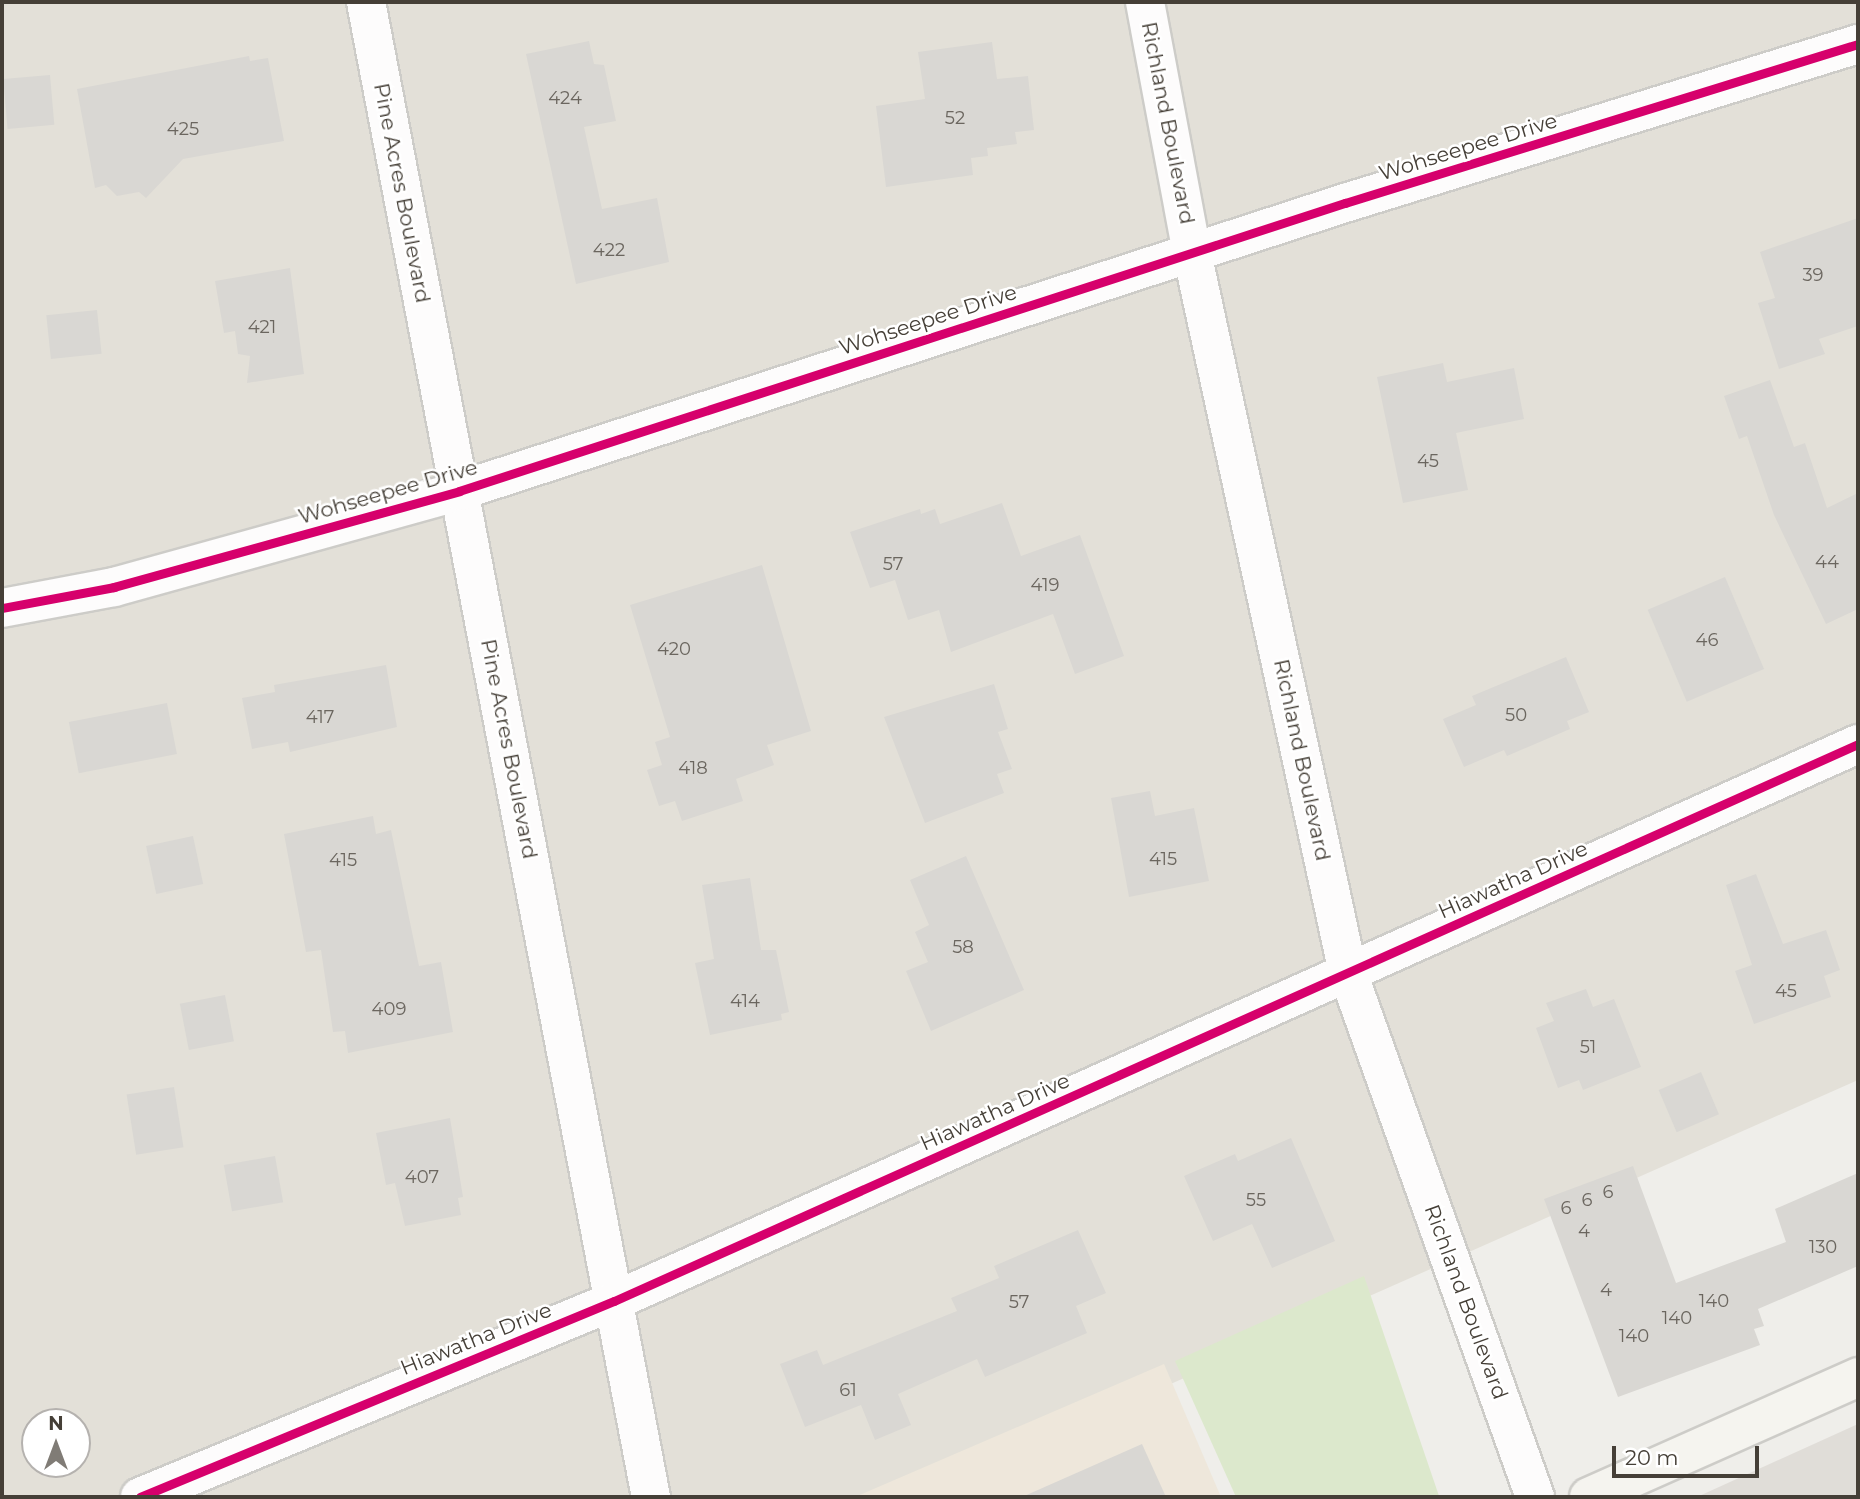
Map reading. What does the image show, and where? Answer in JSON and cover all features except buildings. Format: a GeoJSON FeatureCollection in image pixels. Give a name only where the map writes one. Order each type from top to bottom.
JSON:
{"type":"FeatureCollection","features":[{"type":"Feature","properties":{"kind":"street","name":"Pine Acres Boulevard"},"geometry":{"type":"LineString","coordinates":[[366,2],[651,1497]]}},
{"type":"Feature","properties":{"kind":"street","name":"Richland Boulevard"},"geometry":{"type":"LineString","coordinates":[[1145,2],[1192,253],[1348,973],[1535,1497]]}},
{"type":"Feature","properties":{"kind":"street","name":"Wohseepee Drive"},"geometry":{"type":"LineString","coordinates":[[2,608],[114,587],[459,491],[1192,253],[1858,44]]}},
{"type":"Feature","properties":{"kind":"street","name":"Hiawatha Drive"},"geometry":{"type":"LineString","coordinates":[[140,1497],[614,1301],[1858,744]]}},
{"type":"Feature","properties":{"kind":"street"},"geometry":{"type":"LineString","coordinates":[[1589,1497],[1858,1377]]}},
{"type":"Feature","properties":{"kind":"shaded area"},"geometry":{"type":"Polygon","coordinates":[[[2,2],[1858,2],[1858,1080],[915,1497],[2,1497],[2,2]]]}},
{"type":"Feature","properties":{"kind":"shaded area"},"geometry":{"type":"Polygon","coordinates":[[[1164,1364],[1221,1497],[855,1497],[1164,1364]]]}},
{"type":"Feature","properties":{"kind":"shaded area"},"geometry":{"type":"Polygon","coordinates":[[[1858,1424],[1858,1497],[1697,1497],[1858,1424]]]}},
{"type":"Feature","properties":{"kind":"green space"},"geometry":{"type":"Polygon","coordinates":[[[1364,1276],[1439,1496],[1236,1497],[1175,1361],[1364,1276]]]}},
{"type":"Feature","properties":{"kind":"cycle path"},"geometry":{"type":"LineString","coordinates":[[2,608],[114,587],[459,491],[1345,203],[1858,44]]}},
{"type":"Feature","properties":{"kind":"cycle path"},"geometry":{"type":"LineString","coordinates":[[140,1497],[614,1301],[1858,744]]}}]}
